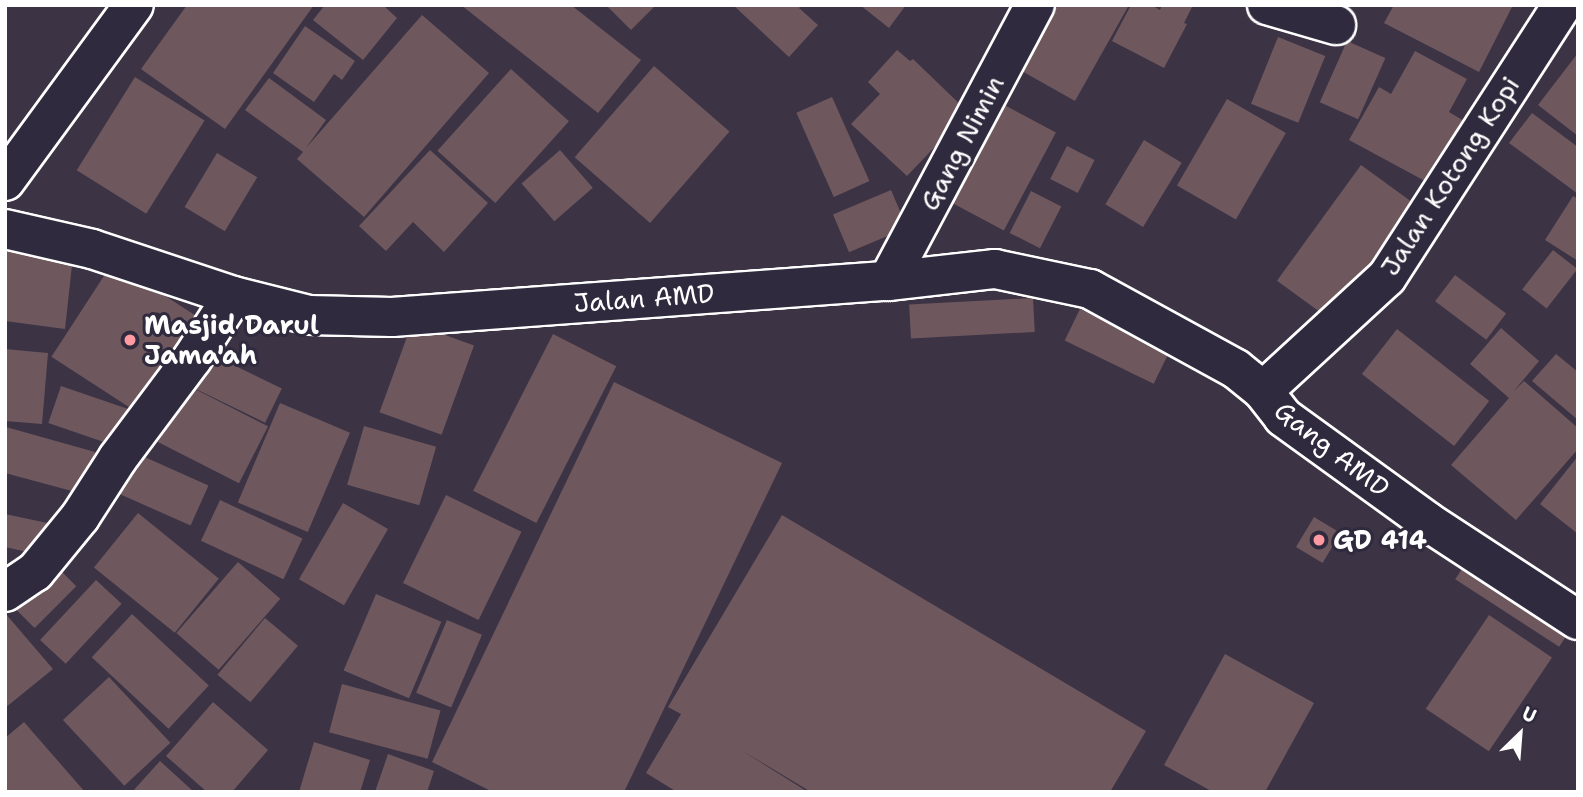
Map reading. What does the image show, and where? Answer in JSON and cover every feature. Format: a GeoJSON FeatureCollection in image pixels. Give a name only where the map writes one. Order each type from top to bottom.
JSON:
{"type":"FeatureCollection","features":[{"type":"Feature","properties":{"kind":"street"},"geometry":{"type":"LineString","coordinates":[[5,181],[134,5]]}},
{"type":"Feature","properties":{"kind":"street","name":"Gang Nimin"},"geometry":{"type":"LineString","coordinates":[[888,281],[1035,5]]}},
{"type":"Feature","properties":{"kind":"street"},"geometry":{"type":"LineString","coordinates":[[1267,5],[1336,25]]}},
{"type":"Feature","properties":{"kind":"street","name":"Jalan Kotong Kopi"},"geometry":{"type":"LineString","coordinates":[[1264,391],[1387,277],[1562,5]]}},
{"type":"Feature","properties":{"kind":"street","name":"Jalan AMD"},"geometry":{"type":"LineString","coordinates":[[5,229],[92,249],[233,296],[309,315],[392,317],[888,281],[995,269],[1090,289],[1236,369],[1264,391]]}},
{"type":"Feature","properties":{"kind":"street"},"geometry":{"type":"LineString","coordinates":[[5,592],[35,572],[80,517],[233,296]]}},
{"type":"Feature","properties":{"kind":"street","name":"Gang AMD"},"geometry":{"type":"LineString","coordinates":[[1264,391],[1283,416],[1406,506],[1578,620]]}},
{"type":"Feature","properties":{"kind":"building"},"geometry":{"type":"Polygon","coordinates":[[[187,5],[314,5],[225,129],[141,69],[187,5]]]}},
{"type":"Feature","properties":{"kind":"building"},"geometry":{"type":"Polygon","coordinates":[[[325,5],[383,5],[397,18],[363,60],[313,20],[325,5]]]}},
{"type":"Feature","properties":{"kind":"building"},"geometry":{"type":"Polygon","coordinates":[[[461,5],[571,5],[641,60],[598,113],[461,5]]]}},
{"type":"Feature","properties":{"kind":"building"},"geometry":{"type":"Polygon","coordinates":[[[606,5],[656,5],[631,30],[606,5]]]}},
{"type":"Feature","properties":{"kind":"building"},"geometry":{"type":"Polygon","coordinates":[[[733,5],[802,5],[799,8],[818,25],[789,57],[733,5]]]}},
{"type":"Feature","properties":{"kind":"building"},"geometry":{"type":"Polygon","coordinates":[[[860,5],[906,5],[889,28],[860,5]]]}},
{"type":"Feature","properties":{"kind":"building"},"geometry":{"type":"Polygon","coordinates":[[[1047,5],[1129,5],[1075,101],[1013,66],[1047,5]]]}},
{"type":"Feature","properties":{"kind":"building"},"geometry":{"type":"Polygon","coordinates":[[[1131,5],[1151,5],[1160,10],[1162,5],[1193,5],[1184,23],[1187,24],[1164,68],[1112,41],[1131,5]]]}},
{"type":"Feature","properties":{"kind":"building"},"geometry":{"type":"Polygon","coordinates":[[[1394,5],[1513,5],[1479,72],[1384,23],[1394,5]]]}},
{"type":"Feature","properties":{"kind":"building"},"geometry":{"type":"Polygon","coordinates":[[[422,15],[489,73],[364,217],[297,159],[303,152],[245,110],[269,78],[326,120],[306,148],[422,15]]]}},
{"type":"Feature","properties":{"kind":"building"},"geometry":{"type":"Polygon","coordinates":[[[305,26],[355,61],[342,80],[334,74],[314,102],[273,73],[305,26]]]}},
{"type":"Feature","properties":{"kind":"building"},"geometry":{"type":"Polygon","coordinates":[[[1278,37],[1325,56],[1298,123],[1251,104],[1278,37]]]}},
{"type":"Feature","properties":{"kind":"building"},"geometry":{"type":"Polygon","coordinates":[[[1347,41],[1385,58],[1358,119],[1320,102],[1347,41]]]}},
{"type":"Feature","properties":{"kind":"building"},"geometry":{"type":"Polygon","coordinates":[[[897,50],[910,61],[913,59],[968,112],[907,176],[851,124],[880,94],[868,82],[897,50]]]}},
{"type":"Feature","properties":{"kind":"building"},"geometry":{"type":"Polygon","coordinates":[[[1415,51],[1467,79],[1449,112],[1469,124],[1436,187],[1349,140],[1379,87],[1391,94],[1415,51]]]}},
{"type":"Feature","properties":{"kind":"building"},"geometry":{"type":"Polygon","coordinates":[[[1578,53],[1578,136],[1538,105],[1578,53]]]}},
{"type":"Feature","properties":{"kind":"building"},"geometry":{"type":"Polygon","coordinates":[[[654,66],[729,132],[650,223],[575,157],[654,66]]]}},
{"type":"Feature","properties":{"kind":"building"},"geometry":{"type":"Polygon","coordinates":[[[511,69],[569,121],[495,203],[437,151],[511,69]]]}},
{"type":"Feature","properties":{"kind":"building"},"geometry":{"type":"Polygon","coordinates":[[[135,77],[205,120],[146,214],[77,170],[135,77]]]}},
{"type":"Feature","properties":{"kind":"building"},"geometry":{"type":"Polygon","coordinates":[[[832,97],[869,181],[834,197],[796,113],[832,97]]]}},
{"type":"Feature","properties":{"kind":"building"},"geometry":{"type":"Polygon","coordinates":[[[1227,99],[1286,133],[1236,220],[1177,186],[1227,99]]]}},
{"type":"Feature","properties":{"kind":"building"},"geometry":{"type":"Polygon","coordinates":[[[995,100],[1056,132],[1004,230],[943,198],[995,100]]]}},
{"type":"Feature","properties":{"kind":"building"},"geometry":{"type":"Polygon","coordinates":[[[1532,113],[1578,147],[1578,194],[1509,143],[1532,113]]]}},
{"type":"Feature","properties":{"kind":"building"},"geometry":{"type":"Polygon","coordinates":[[[1144,140],[1182,163],[1143,227],[1105,204],[1144,140]]]}},
{"type":"Feature","properties":{"kind":"building"},"geometry":{"type":"Polygon","coordinates":[[[1067,146],[1095,160],[1078,193],[1050,179],[1067,146]]]}},
{"type":"Feature","properties":{"kind":"building"},"geometry":{"type":"Polygon","coordinates":[[[430,150],[488,203],[444,252],[413,222],[386,251],[359,226],[430,150]]]}},
{"type":"Feature","properties":{"kind":"building"},"geometry":{"type":"Polygon","coordinates":[[[560,150],[593,188],[554,221],[522,183],[560,150]]]}},
{"type":"Feature","properties":{"kind":"building"},"geometry":{"type":"Polygon","coordinates":[[[217,153],[257,177],[225,231],[185,207],[217,153]]]}},
{"type":"Feature","properties":{"kind":"building"},"geometry":{"type":"Polygon","coordinates":[[[1361,165],[1416,205],[1332,321],[1277,281],[1361,165]]]}},
{"type":"Feature","properties":{"kind":"building"},"geometry":{"type":"Polygon","coordinates":[[[891,190],[907,228],[849,252],[833,215],[891,190]]]}},
{"type":"Feature","properties":{"kind":"building"},"geometry":{"type":"Polygon","coordinates":[[[1031,191],[1061,206],[1040,248],[1010,233],[1031,191]]]}},
{"type":"Feature","properties":{"kind":"building"},"geometry":{"type":"Polygon","coordinates":[[[1573,196],[1578,199],[1578,261],[1545,240],[1573,196]]]}},
{"type":"Feature","properties":{"kind":"building"},"geometry":{"type":"Polygon","coordinates":[[[5,248],[73,256],[65,329],[5,321],[5,248]]]}},
{"type":"Feature","properties":{"kind":"building"},"geometry":{"type":"Polygon","coordinates":[[[1553,250],[1577,269],[1547,308],[1522,289],[1553,250]]]}},
{"type":"Feature","properties":{"kind":"building","name":"Masjid Darul Jama'ah"},"geometry":{"type":"Polygon","coordinates":[[[113,262],[208,324],[146,418],[51,357],[113,262]]]}},
{"type":"Feature","properties":{"kind":"building"},"geometry":{"type":"Polygon","coordinates":[[[1455,275],[1506,314],[1486,340],[1435,301],[1455,275]]]}},
{"type":"Feature","properties":{"kind":"building"},"geometry":{"type":"Polygon","coordinates":[[[1033,298],[1035,332],[911,338],[909,304],[1033,298]]]}},
{"type":"Feature","properties":{"kind":"building"},"geometry":{"type":"Polygon","coordinates":[[[1080,309],[1169,352],[1154,384],[1065,340],[1080,309]]]}},
{"type":"Feature","properties":{"kind":"building"},"geometry":{"type":"Polygon","coordinates":[[[412,323],[474,346],[442,435],[380,412],[412,323]]]}},
{"type":"Feature","properties":{"kind":"building"},"geometry":{"type":"Polygon","coordinates":[[[1501,328],[1539,361],[1514,391],[1524,381],[1578,428],[1578,449],[1516,520],[1451,465],[1509,398],[1470,364],[1501,328]]]}},
{"type":"Feature","properties":{"kind":"building"},"geometry":{"type":"Polygon","coordinates":[[[1397,329],[1489,401],[1454,446],[1362,374],[1397,329]]]}},
{"type":"Feature","properties":{"kind":"building"},"geometry":{"type":"Polygon","coordinates":[[[553,334],[616,366],[536,523],[473,491],[553,334]]]}},
{"type":"Feature","properties":{"kind":"building"},"geometry":{"type":"Polygon","coordinates":[[[5,349],[48,353],[42,424],[5,421],[5,349]]]}},
{"type":"Feature","properties":{"kind":"building"},"geometry":{"type":"Polygon","coordinates":[[[209,353],[282,389],[265,423],[192,387],[209,353]]]}},
{"type":"Feature","properties":{"kind":"building"},"geometry":{"type":"Polygon","coordinates":[[[1556,354],[1578,372],[1578,420],[1532,381],[1556,354]]]}},
{"type":"Feature","properties":{"kind":"building"},"geometry":{"type":"Polygon","coordinates":[[[614,382],[782,463],[624,792],[493,792],[432,762],[614,382]]]}},
{"type":"Feature","properties":{"kind":"building"},"geometry":{"type":"Polygon","coordinates":[[[187,385],[268,426],[239,483],[158,442],[187,385]]]}},
{"type":"Feature","properties":{"kind":"building"},"geometry":{"type":"Polygon","coordinates":[[[61,386],[128,409],[115,446],[48,423],[61,386]]]}},
{"type":"Feature","properties":{"kind":"building"},"geometry":{"type":"Polygon","coordinates":[[[280,403],[350,433],[308,532],[238,502],[280,403]]]}},
{"type":"Feature","properties":{"kind":"building"},"geometry":{"type":"Polygon","coordinates":[[[364,426],[436,447],[419,505],[347,485],[364,426]]]}},
{"type":"Feature","properties":{"kind":"building"},"geometry":{"type":"Polygon","coordinates":[[[6,427],[95,452],[83,494],[5,473],[6,427]]]}},
{"type":"Feature","properties":{"kind":"building"},"geometry":{"type":"Polygon","coordinates":[[[129,450],[208,485],[191,526],[111,490],[129,450]]]}},
{"type":"Feature","properties":{"kind":"building"},"geometry":{"type":"Polygon","coordinates":[[[1578,456],[1578,534],[1540,504],[1578,456]]]}},
{"type":"Feature","properties":{"kind":"building"},"geometry":{"type":"Polygon","coordinates":[[[446,495],[521,532],[479,620],[403,583],[446,495]]]}},
{"type":"Feature","properties":{"kind":"building"},"geometry":{"type":"Polygon","coordinates":[[[220,500],[302,538],[283,579],[201,541],[220,500]]]}},
{"type":"Feature","properties":{"kind":"building"},"geometry":{"type":"Polygon","coordinates":[[[343,503],[388,529],[344,605],[299,579],[343,503]]]}},
{"type":"Feature","properties":{"kind":"building"},"geometry":{"type":"Polygon","coordinates":[[[138,513],[219,578],[175,633],[94,567],[138,513]]]}},
{"type":"Feature","properties":{"kind":"building"},"geometry":{"type":"Polygon","coordinates":[[[5,514],[52,524],[45,556],[5,547],[5,514]]]}},
{"type":"Feature","properties":{"kind":"building"},"geometry":{"type":"Polygon","coordinates":[[[782,515],[1146,731],[1110,792],[811,792],[741,750],[808,792],[677,792],[646,773],[681,714],[668,707],[782,515]]]}},
{"type":"Feature","properties":{"kind":"building","name":"GD 414"},"geometry":{"type":"Polygon","coordinates":[[[1314,517],[1341,533],[1323,563],[1296,547],[1314,517]]]}},
{"type":"Feature","properties":{"kind":"building"},"geometry":{"type":"Polygon","coordinates":[[[1471,555],[1575,623],[1559,647],[1455,579],[1471,555]]]}},
{"type":"Feature","properties":{"kind":"building"},"geometry":{"type":"Polygon","coordinates":[[[238,562],[280,599],[219,670],[176,633],[238,562]]]}},
{"type":"Feature","properties":{"kind":"building"},"geometry":{"type":"Polygon","coordinates":[[[53,563],[76,586],[35,628],[11,605],[53,563]]]}},
{"type":"Feature","properties":{"kind":"building"},"geometry":{"type":"Polygon","coordinates":[[[96,580],[122,604],[66,664],[40,640],[96,580]]]}},
{"type":"Feature","properties":{"kind":"building"},"geometry":{"type":"Polygon","coordinates":[[[376,594],[441,622],[409,698],[344,670],[376,594]]]}},
{"type":"Feature","properties":{"kind":"building"},"geometry":{"type":"Polygon","coordinates":[[[5,613],[53,669],[5,708],[5,613]]]}},
{"type":"Feature","properties":{"kind":"building"},"geometry":{"type":"Polygon","coordinates":[[[132,614],[209,686],[169,729],[92,657],[132,614]]]}},
{"type":"Feature","properties":{"kind":"building"},"geometry":{"type":"Polygon","coordinates":[[[1489,615],[1552,657],[1489,751],[1426,709],[1489,615]]]}},
{"type":"Feature","properties":{"kind":"building"},"geometry":{"type":"Polygon","coordinates":[[[265,618],[298,646],[250,702],[217,675],[265,618]]]}},
{"type":"Feature","properties":{"kind":"building"},"geometry":{"type":"Polygon","coordinates":[[[447,620],[482,635],[451,708],[416,693],[447,620]]]}},
{"type":"Feature","properties":{"kind":"building"},"geometry":{"type":"Polygon","coordinates":[[[1225,654],[1314,703],[1265,792],[1213,792],[1164,765],[1225,654]]]}},
{"type":"Feature","properties":{"kind":"building"},"geometry":{"type":"Polygon","coordinates":[[[109,677],[170,743],[124,786],[63,720],[109,677]]]}},
{"type":"Feature","properties":{"kind":"building"},"geometry":{"type":"Polygon","coordinates":[[[342,684],[441,710],[428,759],[329,732],[342,684]]]}},
{"type":"Feature","properties":{"kind":"building"},"geometry":{"type":"Polygon","coordinates":[[[213,702],[268,750],[232,792],[207,792],[166,756],[213,702]]]}},
{"type":"Feature","properties":{"kind":"building"},"geometry":{"type":"Polygon","coordinates":[[[24,722],[85,792],[5,792],[5,738],[24,722]]]}},
{"type":"Feature","properties":{"kind":"building"},"geometry":{"type":"Polygon","coordinates":[[[314,742],[370,760],[360,792],[299,792],[314,742]]]}},
{"type":"Feature","properties":{"kind":"building"},"geometry":{"type":"Polygon","coordinates":[[[388,754],[434,771],[427,792],[375,792],[388,754]]]}},
{"type":"Feature","properties":{"kind":"building"},"geometry":{"type":"Polygon","coordinates":[[[160,761],[194,792],[132,792],[160,761]]]}},
{"type":"Feature","properties":{"kind":"place","name":"Masjid Darul Jama'ah"},"geometry":{"type":"Point","coordinates":[130,340]}},
{"type":"Feature","properties":{"kind":"place","name":"GD 414"},"geometry":{"type":"Point","coordinates":[1319,540]}}]}
